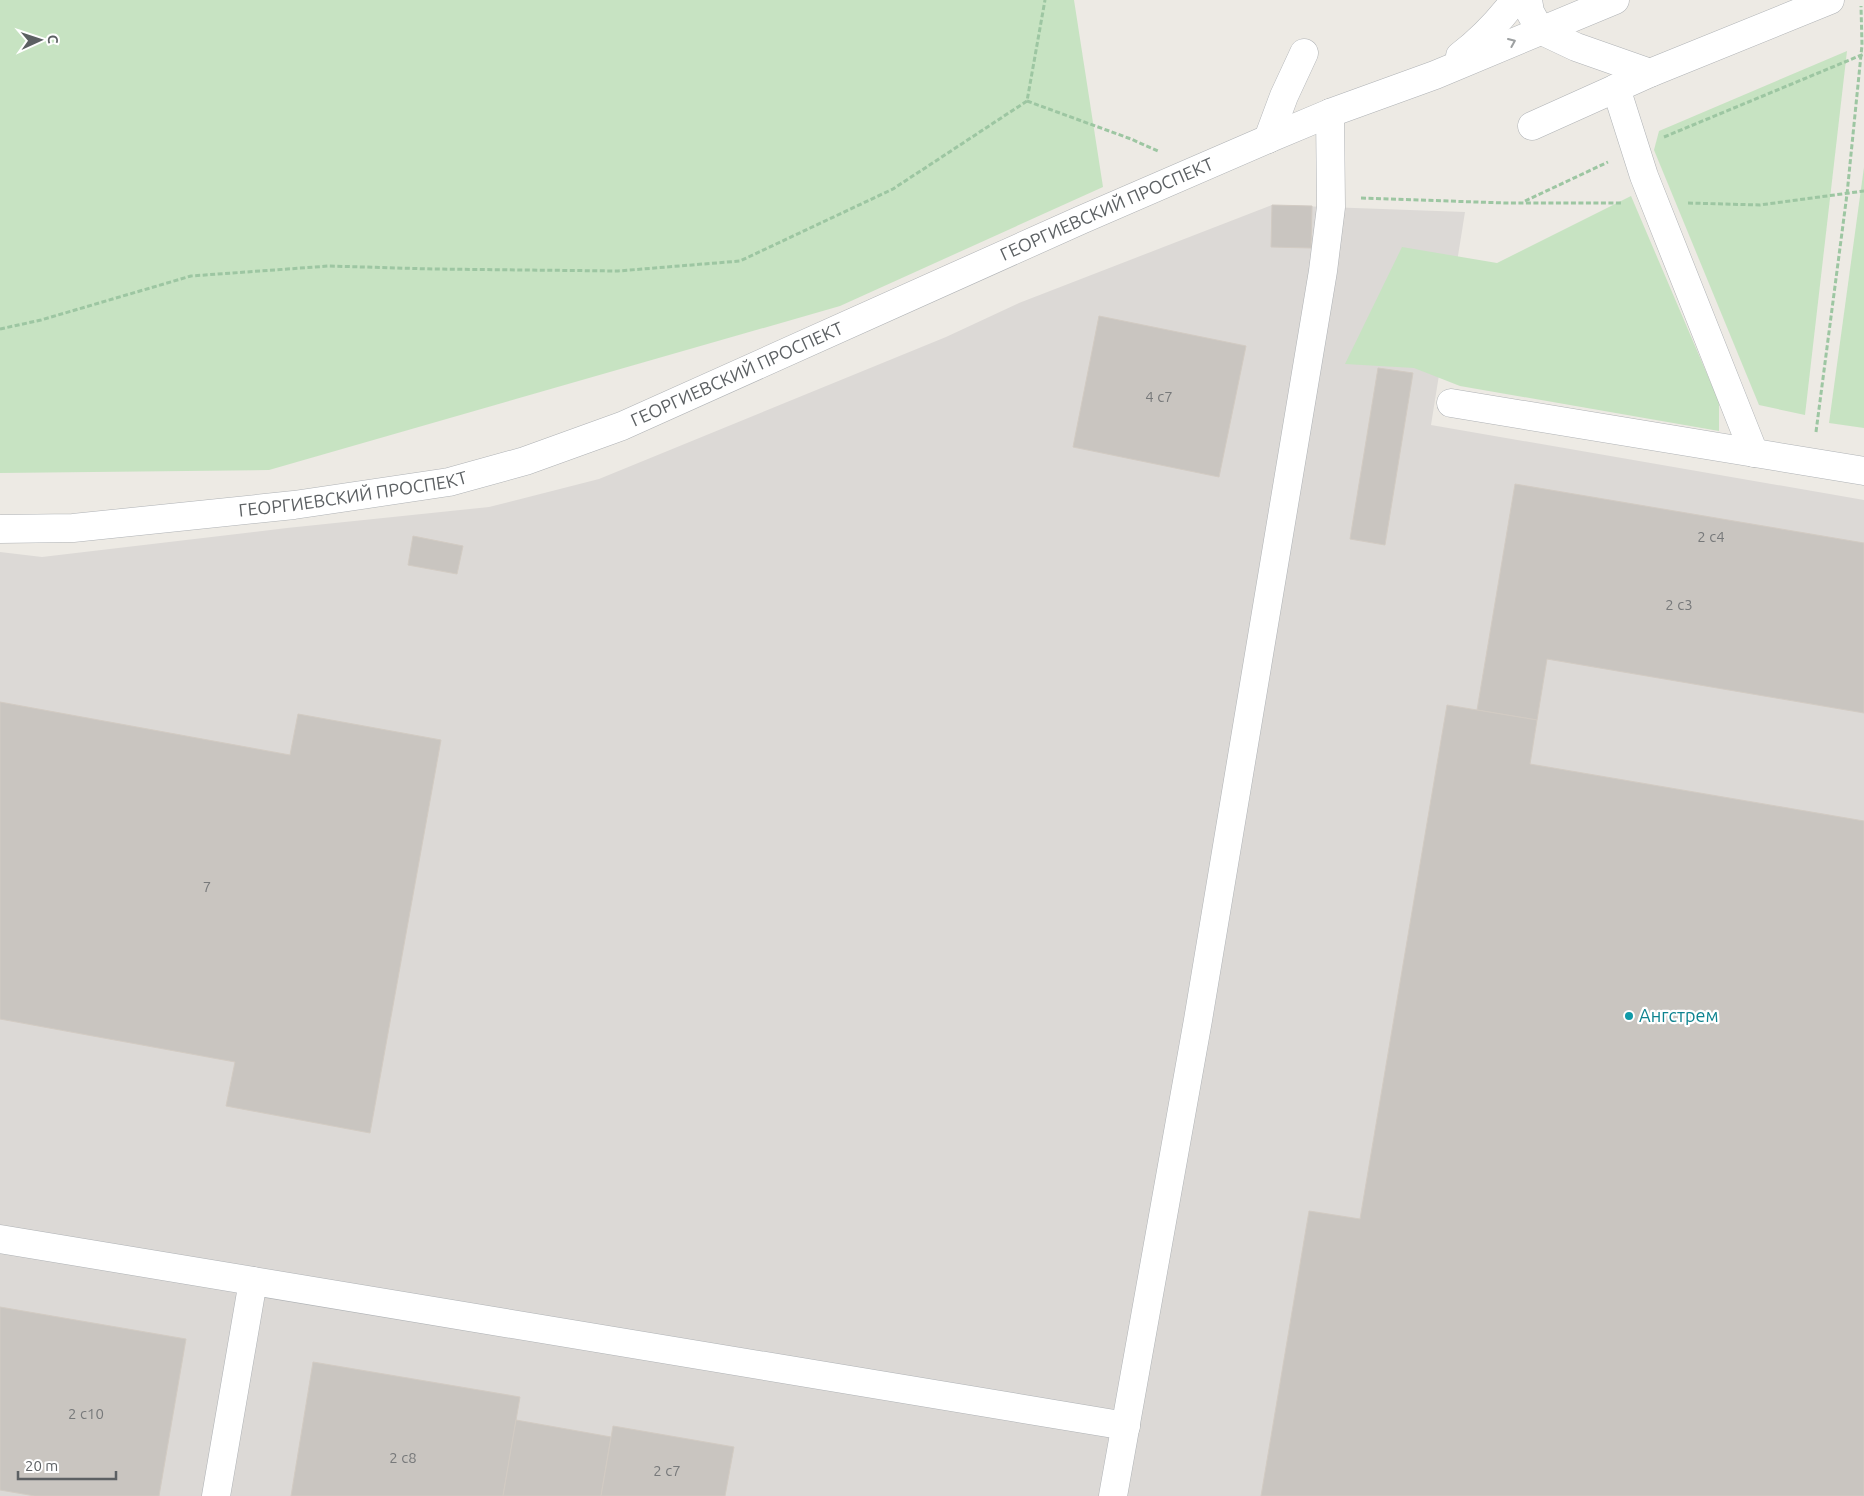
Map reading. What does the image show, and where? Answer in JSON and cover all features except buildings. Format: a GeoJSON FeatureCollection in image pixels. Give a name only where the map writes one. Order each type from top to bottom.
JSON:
{"type":"FeatureCollection","features":[{"type":"Feature","properties":{"kind":"street","name":"ГЕОРГИЕВСКИЙ ПРОСПЕКТ"},"geometry":{"type":"LineString","coordinates":[[1435,75],[1474,45],[1501,18],[1515,0]]}},
{"type":"Feature","properties":{"kind":"street"},"geometry":{"type":"LineString","coordinates":[[1528,0],[1530,12],[1540,30],[1576,47],[1650,73]]}},
{"type":"Feature","properties":{"kind":"street","name":"ГЕОРГИЕВСКИЙ ПРОСПЕКТ"},"geometry":{"type":"LineString","coordinates":[[0,529],[73,528],[294,505],[450,482],[524,462],[622,426],[1072,224],[1268,139],[1330,113],[1435,75],[1615,0]]}},
{"type":"Feature","properties":{"kind":"street"},"geometry":{"type":"LineString","coordinates":[[1532,126],[1650,73],[1830,0]]}},
{"type":"Feature","properties":{"kind":"street"},"geometry":{"type":"LineString","coordinates":[[1268,139],[1284,96],[1304,53]]}},
{"type":"Feature","properties":{"kind":"street"},"geometry":{"type":"LineString","coordinates":[[1616,88],[1635,149],[1655,202],[1754,453]]}},
{"type":"Feature","properties":{"kind":"street"},"geometry":{"type":"LineString","coordinates":[[1113,1496],[1198,1020],[1320,291],[1331,197],[1330,113]]}},
{"type":"Feature","properties":{"kind":"street"},"geometry":{"type":"LineString","coordinates":[[1451,403],[1864,471]]}},
{"type":"Feature","properties":{"kind":"street"},"geometry":{"type":"LineString","coordinates":[[0,1239],[1126,1426]]}},
{"type":"Feature","properties":{"kind":"street"},"geometry":{"type":"LineString","coordinates":[[216,1496],[253,1281]]}},
{"type":"Feature","properties":{"kind":"path"},"geometry":{"type":"LineString","coordinates":[[0,329],[41,320],[191,276],[329,266],[618,271],[740,261],[893,189],[1027,101],[1045,0]]}},
{"type":"Feature","properties":{"kind":"path"},"geometry":{"type":"LineString","coordinates":[[1812,463],[1847,194],[1862,55],[1861,0]]}},
{"type":"Feature","properties":{"kind":"path"},"geometry":{"type":"LineString","coordinates":[[1522,203],[1635,149],[1862,55]]}},
{"type":"Feature","properties":{"kind":"path"},"geometry":{"type":"LineString","coordinates":[[1027,101],[1131,139],[1199,169]]}},
{"type":"Feature","properties":{"kind":"path"},"geometry":{"type":"LineString","coordinates":[[1331,197],[1522,203],[1655,202],[1760,205],[1864,191]]}},
{"type":"Feature","properties":{"kind":"shaded area"},"geometry":{"type":"Polygon","coordinates":[[[1272,205],[1465,212],[1431,425],[1864,500],[1864,1496],[0,1496],[0,552],[42,557],[287,528],[489,507],[599,479],[946,337],[1019,303],[1272,205]]]}},
{"type":"Feature","properties":{"kind":"green space"},"geometry":{"type":"Polygon","coordinates":[[[0,0],[1074,0],[1103,187],[840,306],[269,470],[0,473],[0,0]]]}},
{"type":"Feature","properties":{"kind":"green space"},"geometry":{"type":"Polygon","coordinates":[[[1847,51],[1805,415],[1759,405],[1654,150],[1659,131],[1847,51]]]}},
{"type":"Feature","properties":{"kind":"green space"},"geometry":{"type":"Polygon","coordinates":[[[1864,167],[1864,428],[1829,423],[1864,167]]]}},
{"type":"Feature","properties":{"kind":"green space"},"geometry":{"type":"Polygon","coordinates":[[[1631,196],[1719,402],[1719,431],[1460,386],[1414,368],[1345,364],[1402,247],[1497,263],[1631,196]]]}},
{"type":"Feature","properties":{"kind":"place","name":"Ангстрем"},"geometry":{"type":"Point","coordinates":[1629,1016]}}]}
